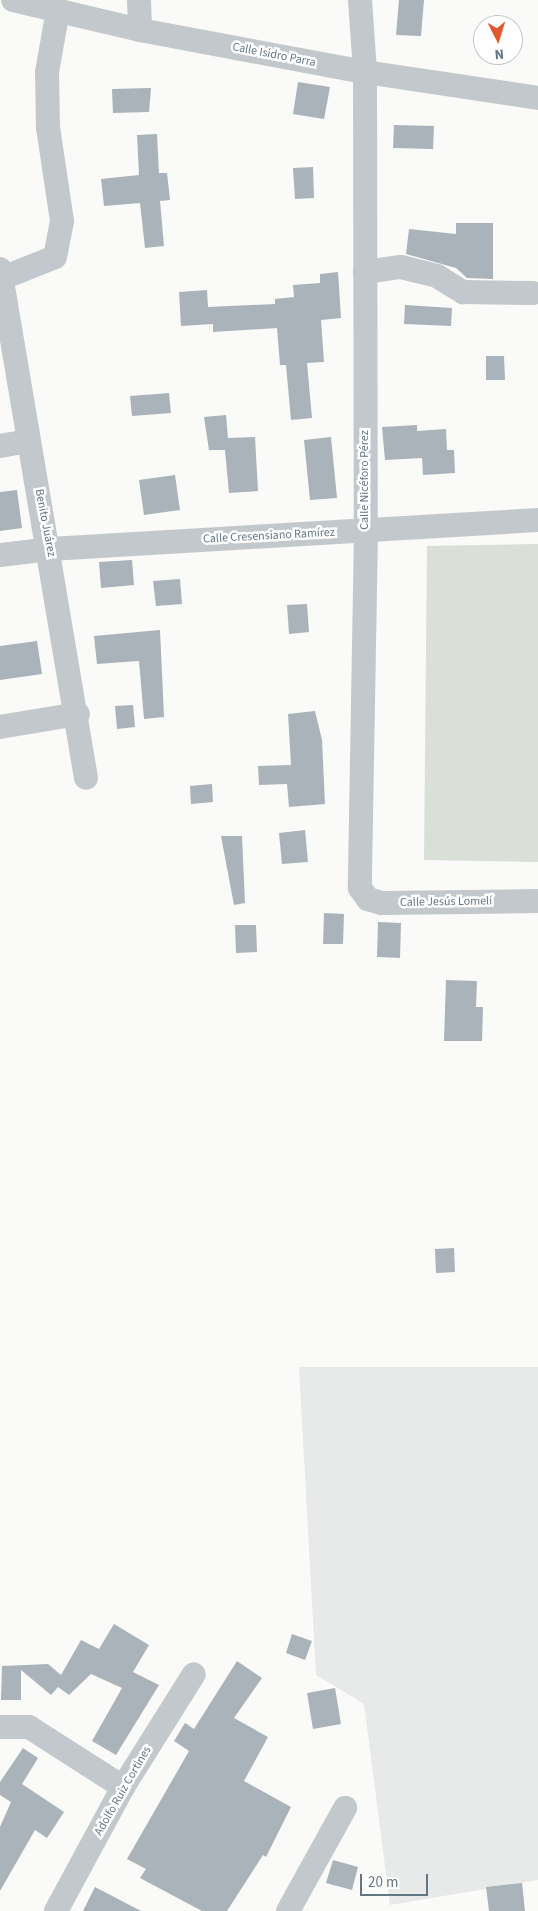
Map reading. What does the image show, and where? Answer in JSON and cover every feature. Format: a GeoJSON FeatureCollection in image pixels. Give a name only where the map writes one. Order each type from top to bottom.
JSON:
{"type":"FeatureCollection","features":[{"type":"Feature","properties":{"kind":"street","name":"Calle Isidro Parra"},"geometry":{"type":"LineString","coordinates":[[13,0],[140,30],[365,72],[538,98]]}},
{"type":"Feature","properties":{"kind":"street"},"geometry":{"type":"LineString","coordinates":[[139,0],[140,30]]}},
{"type":"Feature","properties":{"kind":"street","name":"Calle Nicéforo Pérez"},"geometry":{"type":"LineString","coordinates":[[360,0],[365,72],[366,531],[360,888]]}},
{"type":"Feature","properties":{"kind":"street"},"geometry":{"type":"LineString","coordinates":[[1,275],[55,257],[62,221],[48,127],[47,72],[58,10]]}},
{"type":"Feature","properties":{"kind":"street"},"geometry":{"type":"LineString","coordinates":[[365,272],[401,267],[437,276],[463,292],[533,293]]}},
{"type":"Feature","properties":{"kind":"street","name":"Benito Juárez"},"geometry":{"type":"LineString","coordinates":[[1,275],[78,714],[86,778]]}},
{"type":"Feature","properties":{"kind":"street"},"geometry":{"type":"LineString","coordinates":[[0,446],[29,441]]}},
{"type":"Feature","properties":{"kind":"street","name":"Calle Cresensiano Ramírez"},"geometry":{"type":"LineString","coordinates":[[0,555],[50,549],[538,520]]}},
{"type":"Feature","properties":{"kind":"street"},"geometry":{"type":"LineString","coordinates":[[0,727],[78,714]]}},
{"type":"Feature","properties":{"kind":"street","name":"Calle Jesús Lomelí"},"geometry":{"type":"LineString","coordinates":[[360,888],[368,899],[381,903],[538,901]]}},
{"type":"Feature","properties":{"kind":"street","name":"Adolfo Ruiz Cortines"},"geometry":{"type":"LineString","coordinates":[[56,1911],[123,1787],[194,1674]]}},
{"type":"Feature","properties":{"kind":"street"},"geometry":{"type":"LineString","coordinates":[[0,1727],[29,1727],[123,1787]]}},
{"type":"Feature","properties":{"kind":"street"},"geometry":{"type":"LineString","coordinates":[[288,1911],[345,1808]]}},
{"type":"Feature","properties":{"kind":"shaded area"},"geometry":{"type":"Polygon","coordinates":[[[538,544],[538,862],[424,860],[427,546],[538,544]]]}},
{"type":"Feature","properties":{"kind":"shaded area"},"geometry":{"type":"Polygon","coordinates":[[[299,1367],[538,1367],[538,1880],[390,1905],[364,1704],[316,1675],[299,1367]]]}},
{"type":"Feature","properties":{"kind":"building"},"geometry":{"type":"Polygon","coordinates":[[[399,0],[424,0],[421,36],[396,35],[399,0]]]}},
{"type":"Feature","properties":{"kind":"building"},"geometry":{"type":"Polygon","coordinates":[[[298,82],[330,87],[324,119],[293,114],[298,82]]]}},
{"type":"Feature","properties":{"kind":"building"},"geometry":{"type":"Polygon","coordinates":[[[151,88],[149,112],[113,113],[112,89],[151,88]]]}},
{"type":"Feature","properties":{"kind":"building"},"geometry":{"type":"Polygon","coordinates":[[[394,125],[434,126],[433,149],[393,148],[394,125]]]}},
{"type":"Feature","properties":{"kind":"building"},"geometry":{"type":"Polygon","coordinates":[[[157,134],[159,173],[167,173],[170,200],[160,201],[164,246],[145,248],[140,203],[104,206],[101,179],[139,175],[137,135],[157,134]]]}},
{"type":"Feature","properties":{"kind":"building"},"geometry":{"type":"Polygon","coordinates":[[[313,167],[314,198],[295,199],[293,168],[313,167]]]}},
{"type":"Feature","properties":{"kind":"building"},"geometry":{"type":"Polygon","coordinates":[[[456,223],[493,223],[493,279],[467,278],[456,268],[406,254],[409,229],[456,234],[456,223]]]}},
{"type":"Feature","properties":{"kind":"building"},"geometry":{"type":"Polygon","coordinates":[[[338,272],[341,318],[321,320],[324,362],[307,363],[312,418],[291,420],[286,365],[280,365],[277,328],[213,332],[213,324],[181,326],[179,292],[207,290],[208,307],[275,304],[275,299],[294,297],[293,285],[320,283],[320,274],[338,272]]]}},
{"type":"Feature","properties":{"kind":"building"},"geometry":{"type":"Polygon","coordinates":[[[405,305],[452,308],[451,326],[404,324],[405,305]]]}},
{"type":"Feature","properties":{"kind":"building"},"geometry":{"type":"Polygon","coordinates":[[[486,356],[504,356],[505,380],[486,380],[486,356]]]}},
{"type":"Feature","properties":{"kind":"building"},"geometry":{"type":"Polygon","coordinates":[[[169,393],[171,413],[132,416],[130,396],[169,393]]]}},
{"type":"Feature","properties":{"kind":"building"},"geometry":{"type":"Polygon","coordinates":[[[226,415],[228,438],[255,437],[258,491],[229,493],[225,450],[209,450],[204,417],[226,415]]]}},
{"type":"Feature","properties":{"kind":"building"},"geometry":{"type":"Polygon","coordinates":[[[417,425],[417,431],[446,429],[447,450],[454,450],[455,473],[423,475],[422,458],[385,460],[382,427],[417,425]]]}},
{"type":"Feature","properties":{"kind":"building"},"geometry":{"type":"Polygon","coordinates":[[[331,437],[337,498],[310,500],[304,440],[331,437]]]}},
{"type":"Feature","properties":{"kind":"building"},"geometry":{"type":"Polygon","coordinates":[[[175,475],[180,510],[144,515],[139,480],[175,475]]]}},
{"type":"Feature","properties":{"kind":"building"},"geometry":{"type":"Polygon","coordinates":[[[17,490],[22,528],[0,531],[0,492],[17,490]]]}},
{"type":"Feature","properties":{"kind":"building"},"geometry":{"type":"Polygon","coordinates":[[[132,560],[134,585],[101,588],[99,562],[132,560]]]}},
{"type":"Feature","properties":{"kind":"building"},"geometry":{"type":"Polygon","coordinates":[[[180,579],[182,604],[156,606],[153,581],[180,579]]]}},
{"type":"Feature","properties":{"kind":"building"},"geometry":{"type":"Polygon","coordinates":[[[307,604],[309,632],[289,634],[287,605],[307,604]]]}},
{"type":"Feature","properties":{"kind":"building"},"geometry":{"type":"Polygon","coordinates":[[[160,630],[164,717],[144,719],[139,661],[97,664],[94,636],[160,630]]]}},
{"type":"Feature","properties":{"kind":"building"},"geometry":{"type":"Polygon","coordinates":[[[37,641],[42,674],[0,680],[0,646],[37,641]]]}},
{"type":"Feature","properties":{"kind":"building"},"geometry":{"type":"Polygon","coordinates":[[[133,705],[135,727],[117,729],[115,706],[133,705]]]}},
{"type":"Feature","properties":{"kind":"building"},"geometry":{"type":"Polygon","coordinates":[[[315,711],[322,740],[325,804],[289,807],[287,784],[259,785],[258,766],[291,765],[288,714],[315,711]]]}},
{"type":"Feature","properties":{"kind":"building"},"geometry":{"type":"Polygon","coordinates":[[[212,784],[213,802],[191,804],[190,786],[212,784]]]}},
{"type":"Feature","properties":{"kind":"building"},"geometry":{"type":"Polygon","coordinates":[[[305,830],[308,862],[282,864],[279,833],[305,830]]]}},
{"type":"Feature","properties":{"kind":"building"},"geometry":{"type":"Polygon","coordinates":[[[221,836],[242,836],[245,903],[234,905],[221,836]]]}},
{"type":"Feature","properties":{"kind":"building"},"geometry":{"type":"Polygon","coordinates":[[[324,913],[344,914],[343,944],[323,944],[324,913]]]}},
{"type":"Feature","properties":{"kind":"building"},"geometry":{"type":"Polygon","coordinates":[[[378,922],[401,923],[400,958],[377,957],[378,922]]]}},
{"type":"Feature","properties":{"kind":"building"},"geometry":{"type":"Polygon","coordinates":[[[235,925],[256,925],[257,952],[236,953],[235,925]]]}},
{"type":"Feature","properties":{"kind":"building"},"geometry":{"type":"Polygon","coordinates":[[[446,980],[477,981],[476,1007],[483,1007],[482,1041],[444,1041],[446,980]]]}},
{"type":"Feature","properties":{"kind":"building"},"geometry":{"type":"Polygon","coordinates":[[[454,1248],[455,1272],[436,1273],[435,1249],[454,1248]]]}},
{"type":"Feature","properties":{"kind":"building"},"geometry":{"type":"Polygon","coordinates":[[[114,1624],[149,1645],[133,1672],[159,1685],[116,1755],[92,1741],[122,1688],[91,1674],[69,1695],[58,1687],[51,1695],[21,1670],[21,1700],[1,1700],[2,1666],[48,1664],[61,1675],[81,1640],[99,1649],[114,1624]]]}},
{"type":"Feature","properties":{"kind":"building"},"geometry":{"type":"Polygon","coordinates":[[[292,1634],[312,1641],[305,1660],[286,1653],[292,1634]]]}},
{"type":"Feature","properties":{"kind":"building"},"geometry":{"type":"Polygon","coordinates":[[[237,1661],[262,1678],[234,1718],[268,1737],[244,1781],[291,1807],[266,1857],[263,1855],[227,1911],[202,1911],[140,1878],[146,1869],[127,1859],[189,1751],[174,1741],[185,1723],[194,1729],[237,1661]]]}},
{"type":"Feature","properties":{"kind":"building"},"geometry":{"type":"Polygon","coordinates":[[[335,1688],[341,1724],[313,1729],[307,1693],[335,1688]]]}},
{"type":"Feature","properties":{"kind":"building"},"geometry":{"type":"Polygon","coordinates":[[[23,1748],[38,1758],[22,1784],[64,1812],[47,1838],[35,1830],[0,1891],[0,1827],[11,1802],[0,1795],[0,1782],[23,1748]]]}},
{"type":"Feature","properties":{"kind":"building"},"geometry":{"type":"Polygon","coordinates":[[[333,1860],[358,1867],[352,1890],[326,1883],[333,1860]]]}},
{"type":"Feature","properties":{"kind":"building"},"geometry":{"type":"Polygon","coordinates":[[[522,1883],[525,1911],[489,1911],[486,1887],[522,1883]]]}},
{"type":"Feature","properties":{"kind":"building"},"geometry":{"type":"Polygon","coordinates":[[[95,1887],[141,1911],[83,1911],[95,1887]]]}}]}
